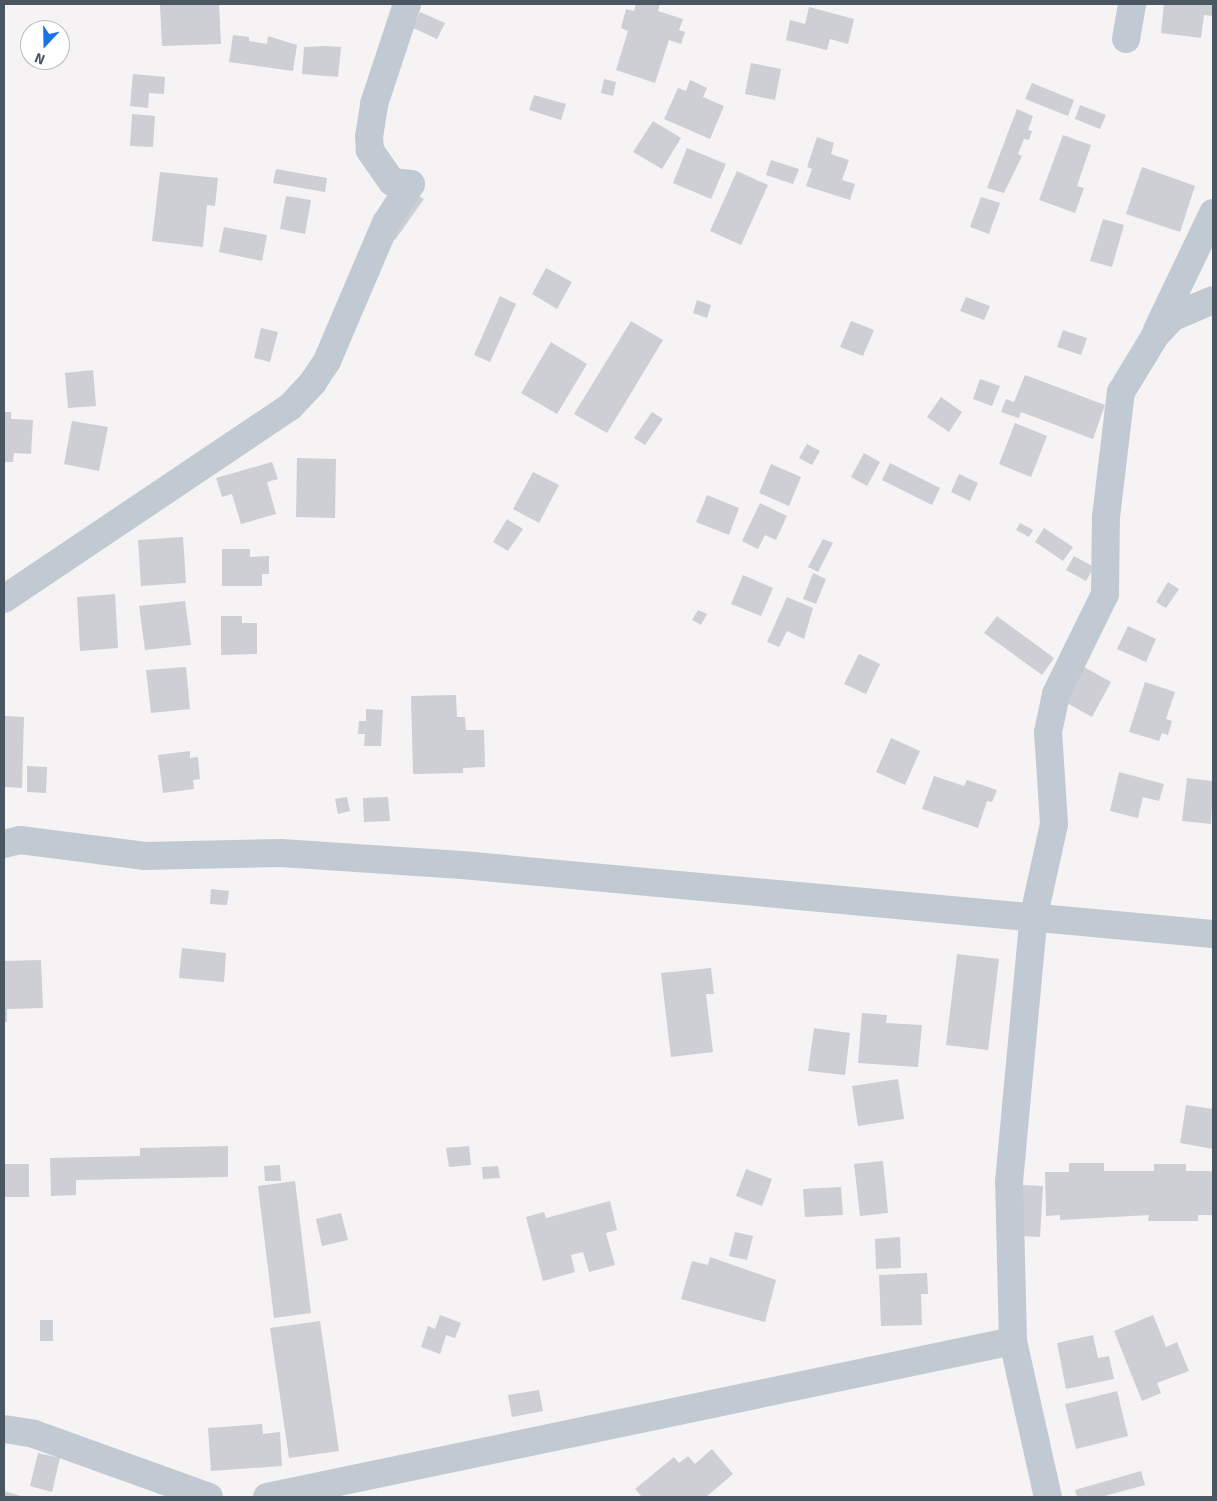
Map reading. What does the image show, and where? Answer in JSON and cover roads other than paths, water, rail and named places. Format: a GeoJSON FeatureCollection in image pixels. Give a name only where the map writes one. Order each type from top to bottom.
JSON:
{"type":"FeatureCollection","features":[{"type":"Feature","properties":{"kind":"street"},"geometry":{"type":"LineString","coordinates":[[4,599],[290,407],[313,382],[327,361],[386,223],[411,184],[392,182],[370,150],[369,137],[374,104],[407,4]]}},
{"type":"Feature","properties":{"kind":"street"},"geometry":{"type":"LineString","coordinates":[[1126,39],[1132,4]]}},
{"type":"Feature","properties":{"kind":"street"},"geometry":{"type":"LineString","coordinates":[[1048,1497],[1013,1341],[1009,1182],[1034,915],[1054,824],[1048,732],[1056,694],[1104,594],[1106,517],[1121,392],[1155,336],[1213,213]]}},
{"type":"Feature","properties":{"kind":"street"},"geometry":{"type":"LineString","coordinates":[[1155,336],[1174,317],[1213,300]]}},
{"type":"Feature","properties":{"kind":"street"},"geometry":{"type":"LineString","coordinates":[[4,844],[20,840],[145,856],[281,853],[462,865],[839,902],[1034,915],[1213,934]]}},
{"type":"Feature","properties":{"kind":"street"},"geometry":{"type":"LineString","coordinates":[[267,1497],[1013,1341]]}},
{"type":"Feature","properties":{"kind":"street"},"geometry":{"type":"LineString","coordinates":[[4,1429],[34,1434],[209,1497]]}}]}
